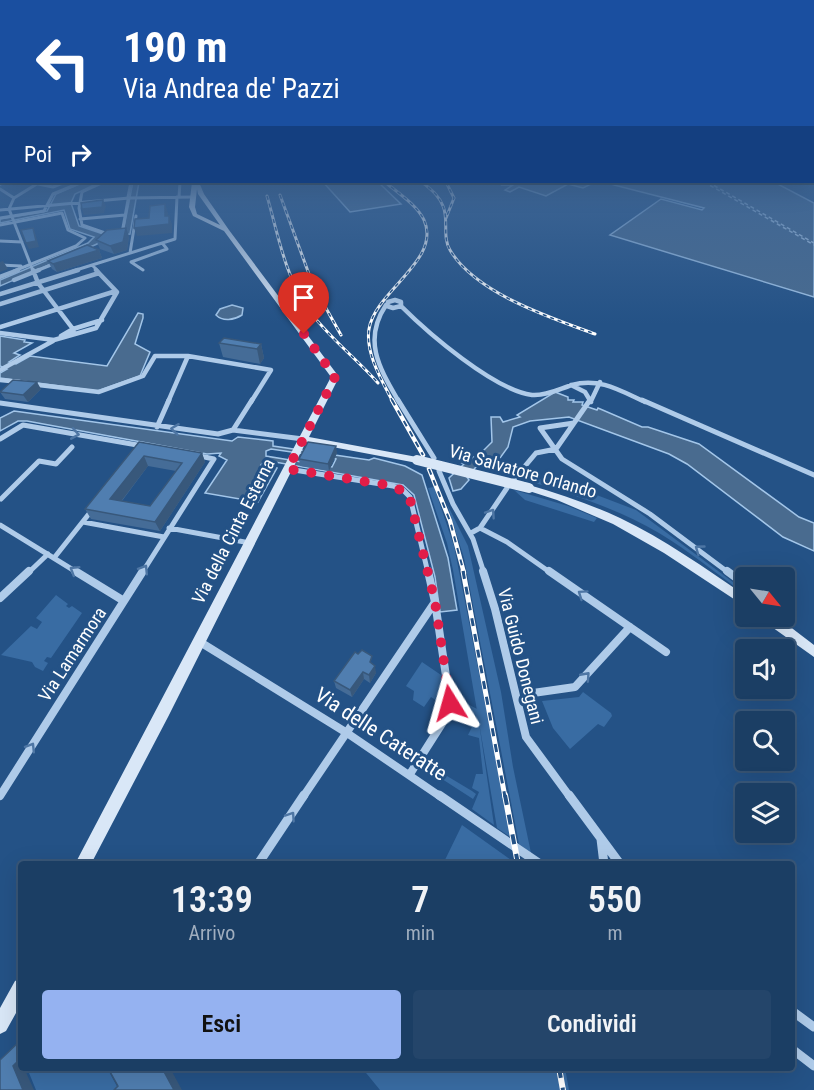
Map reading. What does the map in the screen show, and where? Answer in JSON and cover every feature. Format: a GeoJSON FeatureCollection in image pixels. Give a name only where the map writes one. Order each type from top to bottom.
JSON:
{"type":"FeatureCollection","features":[{"type":"Feature","properties":{"kind":"main road","name":"Via della Cinta Esterna"},"geometry":{"type":"LineString","coordinates":[[85,861],[302,443],[334,375],[222,222]]}},
{"type":"Feature","properties":{"kind":"main road","name":"Via della Cinta Esterna"},"geometry":{"type":"LineString","coordinates":[[212,223],[220,225],[227,231]]}},
{"type":"Feature","properties":{"kind":"main road","name":"Via Salvatore Orlando"},"geometry":{"type":"LineString","coordinates":[[302,443],[387,453],[529,488],[585,506],[629,525],[674,552],[735,594]]}},
{"type":"Feature","properties":{"kind":"main road"},"geometry":{"type":"LineString","coordinates":[[781,627],[814,652]]}},
{"type":"Feature","properties":{"kind":"main road"},"geometry":{"type":"LineString","coordinates":[[1,1023],[18,992]]}},
{"type":"Feature","properties":{"kind":"street"},"geometry":{"type":"LineString","coordinates":[[14,222],[38,282],[74,332]]}},
{"type":"Feature","properties":{"kind":"street"},"geometry":{"type":"LineString","coordinates":[[0,277],[76,246],[84,239],[84,236],[68,230],[65,222]]}},
{"type":"Feature","properties":{"kind":"street"},"geometry":{"type":"LineString","coordinates":[[81,222],[82,225],[108,236],[132,235]]}},
{"type":"Feature","properties":{"kind":"street"},"geometry":{"type":"LineString","coordinates":[[108,236],[122,233],[124,222]]}},
{"type":"Feature","properties":{"kind":"street"},"geometry":{"type":"LineString","coordinates":[[130,253],[135,222]]}},
{"type":"Feature","properties":{"kind":"street"},"geometry":{"type":"LineString","coordinates":[[0,294],[163,244],[175,239],[176,222]]}},
{"type":"Feature","properties":{"kind":"street"},"geometry":{"type":"LineString","coordinates":[[0,241],[22,242]]}},
{"type":"Feature","properties":{"kind":"street"},"geometry":{"type":"LineString","coordinates":[[143,270],[131,262],[167,249],[163,244]]}},
{"type":"Feature","properties":{"kind":"street"},"geometry":{"type":"LineString","coordinates":[[106,255],[113,258]]}},
{"type":"Feature","properties":{"kind":"street"},"geometry":{"type":"LineString","coordinates":[[14,280],[58,262]]}},
{"type":"Feature","properties":{"kind":"street"},"geometry":{"type":"LineString","coordinates":[[0,265],[31,265]]}},
{"type":"Feature","properties":{"kind":"street"},"geometry":{"type":"LineString","coordinates":[[92,265],[116,291]]}},
{"type":"Feature","properties":{"kind":"street"},"geometry":{"type":"LineString","coordinates":[[0,304],[99,273]]}},
{"type":"Feature","properties":{"kind":"street"},"geometry":{"type":"LineString","coordinates":[[0,327],[116,291]]}},
{"type":"Feature","properties":{"kind":"street"},"geometry":{"type":"LineString","coordinates":[[0,370],[54,340],[74,332],[96,328],[116,291]]}},
{"type":"Feature","properties":{"kind":"street"},"geometry":{"type":"LineString","coordinates":[[434,458],[397,395],[375,350],[373,334],[380,314],[386,305],[394,300],[401,302],[401,306],[488,377],[509,388],[535,395],[569,384],[585,381],[600,382],[814,476]]}},
{"type":"Feature","properties":{"kind":"street"},"geometry":{"type":"LineString","coordinates":[[386,305],[393,308]]}},
{"type":"Feature","properties":{"kind":"street"},"geometry":{"type":"LineString","coordinates":[[380,314],[401,306]]}},
{"type":"Feature","properties":{"kind":"street"},"geometry":{"type":"LineString","coordinates":[[0,333],[54,340]]}},
{"type":"Feature","properties":{"kind":"street"},"geometry":{"type":"LineString","coordinates":[[0,380],[99,392],[143,376],[154,356],[188,356],[271,370],[232,430]]}},
{"type":"Feature","properties":{"kind":"street"},"geometry":{"type":"LineString","coordinates":[[157,427],[188,356]]}},
{"type":"Feature","properties":{"kind":"street"},"geometry":{"type":"LineString","coordinates":[[556,449],[590,403],[600,382]]}},
{"type":"Feature","properties":{"kind":"street"},"geometry":{"type":"LineString","coordinates":[[569,384],[585,392],[590,403]]}},
{"type":"Feature","properties":{"kind":"street"},"geometry":{"type":"LineString","coordinates":[[0,403],[157,427],[218,434],[232,430],[302,443]]}},
{"type":"Feature","properties":{"kind":"street"},"geometry":{"type":"LineString","coordinates":[[574,423],[540,428],[562,459],[650,514],[735,577]]}},
{"type":"Feature","properties":{"kind":"street"},"geometry":{"type":"LineString","coordinates":[[0,439],[18,427],[35,427],[144,446],[136,454]]}},
{"type":"Feature","properties":{"kind":"street"},"geometry":{"type":"LineString","coordinates":[[1,499],[39,461],[59,464],[72,447]]}},
{"type":"Feature","properties":{"kind":"street"},"geometry":{"type":"LineString","coordinates":[[515,478],[536,451],[545,448],[556,449]]}},
{"type":"Feature","properties":{"kind":"street","name":"Via Lamarmora"},"geometry":{"type":"LineString","coordinates":[[0,796],[214,459],[192,455]]}},
{"type":"Feature","properties":{"kind":"street"},"geometry":{"type":"LineString","coordinates":[[288,469],[393,486],[406,492],[410,497],[435,602],[450,703],[442,722],[410,774]]}},
{"type":"Feature","properties":{"kind":"street","name":"Via Guido Donegani"},"geometry":{"type":"LineString","coordinates":[[439,471],[453,504],[471,532],[495,609],[524,732],[618,861]]}},
{"type":"Feature","properties":{"kind":"street"},"geometry":{"type":"LineString","coordinates":[[471,532],[480,528],[507,488]]}},
{"type":"Feature","properties":{"kind":"street"},"geometry":{"type":"LineString","coordinates":[[0,598],[51,556],[96,505]]}},
{"type":"Feature","properties":{"kind":"street"},"geometry":{"type":"LineString","coordinates":[[83,522],[164,537]]}},
{"type":"Feature","properties":{"kind":"street"},"geometry":{"type":"LineString","coordinates":[[0,525],[123,601]]}},
{"type":"Feature","properties":{"kind":"street"},"geometry":{"type":"LineString","coordinates":[[169,528],[250,543]]}},
{"type":"Feature","properties":{"kind":"street"},"geometry":{"type":"LineString","coordinates":[[480,528],[507,542],[666,652]]}},
{"type":"Feature","properties":{"kind":"street"},"geometry":{"type":"LineString","coordinates":[[260,861],[435,602]]}},
{"type":"Feature","properties":{"kind":"street"},"geometry":{"type":"LineString","coordinates":[[533,693],[575,687],[630,627]]}},
{"type":"Feature","properties":{"kind":"street","name":"Via delle Cateratte"},"geometry":{"type":"LineString","coordinates":[[199,641],[410,774],[536,861]]}},
{"type":"Feature","properties":{"kind":"street"},"geometry":{"type":"LineString","coordinates":[[601,839],[604,861]]}},
{"type":"Feature","properties":{"kind":"street"},"geometry":{"type":"LineString","coordinates":[[1,1023],[18,1009]]}},
{"type":"Feature","properties":{"kind":"street"},"geometry":{"type":"LineString","coordinates":[[795,1013],[814,1027]]}},
{"type":"Feature","properties":{"kind":"street"},"geometry":{"type":"LineString","coordinates":[[795,1051],[814,1066]]}},
{"type":"Feature","properties":{"kind":"shaded area"},"geometry":{"type":"Polygon","coordinates":[[[68,222],[78,222],[79,226],[106,235],[123,232],[125,222],[132,222],[130,234],[103,238],[97,244],[0,286],[0,280],[88,243],[94,237],[70,229],[68,222]]]}},
{"type":"Feature","properties":{"kind":"shaded area"},"geometry":{"type":"Polygon","coordinates":[[[629,222],[814,222],[814,297],[610,235],[629,222]]]}},
{"type":"Feature","properties":{"kind":"shaded area"},"geometry":{"type":"Polygon","coordinates":[[[232,305],[243,308],[242,315],[229,320],[216,315],[220,309],[232,305]]]}},
{"type":"Feature","properties":{"kind":"shaded area"},"geometry":{"type":"Polygon","coordinates":[[[138,313],[143,314],[143,318],[135,344],[150,352],[140,376],[97,391],[0,378],[0,373],[7,369],[0,366],[0,336],[32,343],[14,353],[20,355],[9,362],[16,364],[30,356],[107,366],[138,313]]]}},
{"type":"Feature","properties":{"kind":"shaded area"},"geometry":{"type":"Polygon","coordinates":[[[555,392],[568,397],[568,400],[583,402],[582,405],[597,410],[598,408],[642,427],[699,444],[799,517],[814,523],[814,551],[783,537],[687,464],[669,454],[569,417],[530,421],[513,427],[508,447],[500,458],[485,466],[476,467],[467,477],[469,480],[461,489],[453,491],[449,478],[464,464],[462,463],[480,454],[492,442],[491,417],[500,417],[503,422],[520,417],[517,415],[555,392]]]}},
{"type":"Feature","properties":{"kind":"shaded area"},"geometry":{"type":"Polygon","coordinates":[[[14,411],[232,441],[238,437],[273,441],[273,446],[369,460],[374,458],[405,466],[422,475],[448,558],[457,610],[440,612],[435,577],[414,495],[403,485],[264,460],[261,465],[277,468],[258,502],[205,493],[227,460],[219,456],[221,453],[207,454],[27,421],[18,421],[0,431],[0,418],[14,411]],[[271,449],[266,451],[266,456],[332,467],[336,459],[271,449]]]}},
{"type":"Feature","properties":{"kind":"shaded area"},"geometry":{"type":"Polygon","coordinates":[[[535,478],[573,486],[636,510],[735,584],[735,587],[681,547],[643,524],[592,502],[522,479],[535,478]]]}},
{"type":"Feature","properties":{"kind":"shaded area"},"geometry":{"type":"Polygon","coordinates":[[[434,487],[454,546],[511,835],[509,836],[497,828],[453,570],[447,543],[428,488],[434,487]]]}},
{"type":"Feature","properties":{"kind":"shaded area"},"geometry":{"type":"Polygon","coordinates":[[[514,490],[568,506],[597,518],[594,522],[525,500],[514,490]]]}},
{"type":"Feature","properties":{"kind":"shaded area"},"geometry":{"type":"Polygon","coordinates":[[[447,504],[468,546],[501,692],[513,767],[531,853],[519,844],[464,558],[447,504]]]}},
{"type":"Feature","properties":{"kind":"shaded area"},"geometry":{"type":"Polygon","coordinates":[[[56,595],[68,604],[66,606],[69,608],[72,606],[82,613],[51,658],[47,657],[44,661],[48,663],[43,671],[35,667],[32,662],[1,655],[31,626],[37,629],[42,622],[36,618],[56,595]]]}},
{"type":"Feature","properties":{"kind":"shaded area"},"geometry":{"type":"Polygon","coordinates":[[[422,662],[444,677],[447,694],[445,706],[431,697],[424,707],[413,700],[414,691],[406,686],[422,662]]]}},
{"type":"Feature","properties":{"kind":"shaded area"},"geometry":{"type":"Polygon","coordinates":[[[583,692],[612,716],[604,727],[598,724],[570,749],[553,728],[542,701],[579,697],[583,692]]]}},
{"type":"Feature","properties":{"kind":"shaded area"},"geometry":{"type":"Polygon","coordinates":[[[460,700],[477,709],[494,825],[472,809],[479,792],[472,788],[476,774],[483,774],[479,738],[468,735],[472,727],[452,716],[460,700]]]}},
{"type":"Feature","properties":{"kind":"shaded area"},"geometry":{"type":"Polygon","coordinates":[[[427,764],[476,794],[473,799],[425,768],[427,764]]]}},
{"type":"Feature","properties":{"kind":"shaded area"},"geometry":{"type":"Polygon","coordinates":[[[462,825],[511,860],[511,861],[444,861],[462,825]]]}},
{"type":"Feature","properties":{"kind":"shaded area"},"geometry":{"type":"Polygon","coordinates":[[[28,1071],[109,1071],[119,1090],[36,1090],[28,1071]]]}},
{"type":"Feature","properties":{"kind":"shaded area"},"geometry":{"type":"Polygon","coordinates":[[[364,1071],[566,1071],[569,1090],[380,1090],[364,1071]]]}},
{"type":"Feature","properties":{"kind":"building"},"geometry":{"type":"Polygon","coordinates":[[[135,222],[169,222],[169,224],[134,228],[135,222]]]}},
{"type":"Feature","properties":{"kind":"building"},"geometry":{"type":"Polygon","coordinates":[[[33,228],[36,241],[26,243],[21,230],[33,228]]]}},
{"type":"Feature","properties":{"kind":"building"},"geometry":{"type":"Polygon","coordinates":[[[126,228],[123,242],[110,246],[96,240],[107,230],[126,228]]]}},
{"type":"Feature","properties":{"kind":"building"},"geometry":{"type":"Polygon","coordinates":[[[87,245],[99,250],[53,264],[48,261],[87,245]]]}},
{"type":"Feature","properties":{"kind":"building"},"geometry":{"type":"Polygon","coordinates":[[[224,338],[261,344],[257,349],[219,343],[224,338]]]}},
{"type":"Feature","properties":{"kind":"building"},"geometry":{"type":"Polygon","coordinates":[[[13,380],[37,382],[23,395],[0,392],[13,380]]]}},
{"type":"Feature","properties":{"kind":"building"},"geometry":{"type":"Polygon","coordinates":[[[139,442],[202,453],[155,522],[85,509],[139,442]],[[144,456],[110,499],[150,506],[182,463],[144,456]]]}},
{"type":"Feature","properties":{"kind":"building"},"geometry":{"type":"Polygon","coordinates":[[[308,442],[336,446],[328,464],[299,459],[308,442]]]}},
{"type":"Feature","properties":{"kind":"building"},"geometry":{"type":"Polygon","coordinates":[[[362,650],[372,656],[370,662],[375,666],[369,675],[363,672],[350,690],[334,681],[355,652],[358,654],[362,650]]]}},
{"type":"Feature","properties":{"kind":"building"},"geometry":{"type":"Polygon","coordinates":[[[18,1043],[18,1061],[13,1066],[23,1090],[0,1090],[0,1060],[18,1043]]]}},
{"type":"Feature","properties":{"kind":"building"},"geometry":{"type":"Polygon","coordinates":[[[110,1071],[164,1071],[174,1090],[114,1090],[118,1086],[110,1071]]]}},
{"type":"Feature","properties":{"kind":"ferry route"},"geometry":{"type":"LineString","coordinates":[[774,222],[814,245]]}},
{"type":"Feature","properties":{"kind":"ferry route"},"geometry":{"type":"LineString","coordinates":[[777,222],[814,243]]}},
{"type":"Feature","properties":{"kind":"railway"},"geometry":{"type":"LineString","coordinates":[[274,222],[293,283],[308,309],[324,329],[378,383]]}},
{"type":"Feature","properties":{"kind":"railway"},"geometry":{"type":"LineString","coordinates":[[290,222],[313,285],[341,335]]}},
{"type":"Feature","properties":{"kind":"railway"},"geometry":{"type":"LineString","coordinates":[[392,400],[372,357],[368,338],[369,329],[374,315],[424,249],[427,235],[424,222]]}},
{"type":"Feature","properties":{"kind":"railway"},"geometry":{"type":"LineString","coordinates":[[446,222],[446,240],[450,250],[477,279],[536,312],[595,334]]}},
{"type":"Feature","properties":{"kind":"railway"},"geometry":{"type":"LineString","coordinates":[[392,400],[423,455]]}},
{"type":"Feature","properties":{"kind":"railway"},"geometry":{"type":"LineString","coordinates":[[429,469],[450,521],[464,573]]}},
{"type":"Feature","properties":{"kind":"railway"},"geometry":{"type":"LineString","coordinates":[[463,571],[505,797]]}},
{"type":"Feature","properties":{"kind":"railway"},"geometry":{"type":"LineString","coordinates":[[505,795],[517,861]]}},
{"type":"Feature","properties":{"kind":"railway"},"geometry":{"type":"LineString","coordinates":[[560,1071],[563,1090]]}},
{"type":"Feature","properties":{"kind":"route"},"geometry":{"type":"LineString","coordinates":[[304,334],[335,377],[288,469],[393,486],[409,495],[435,602],[450,703]]}}]}
